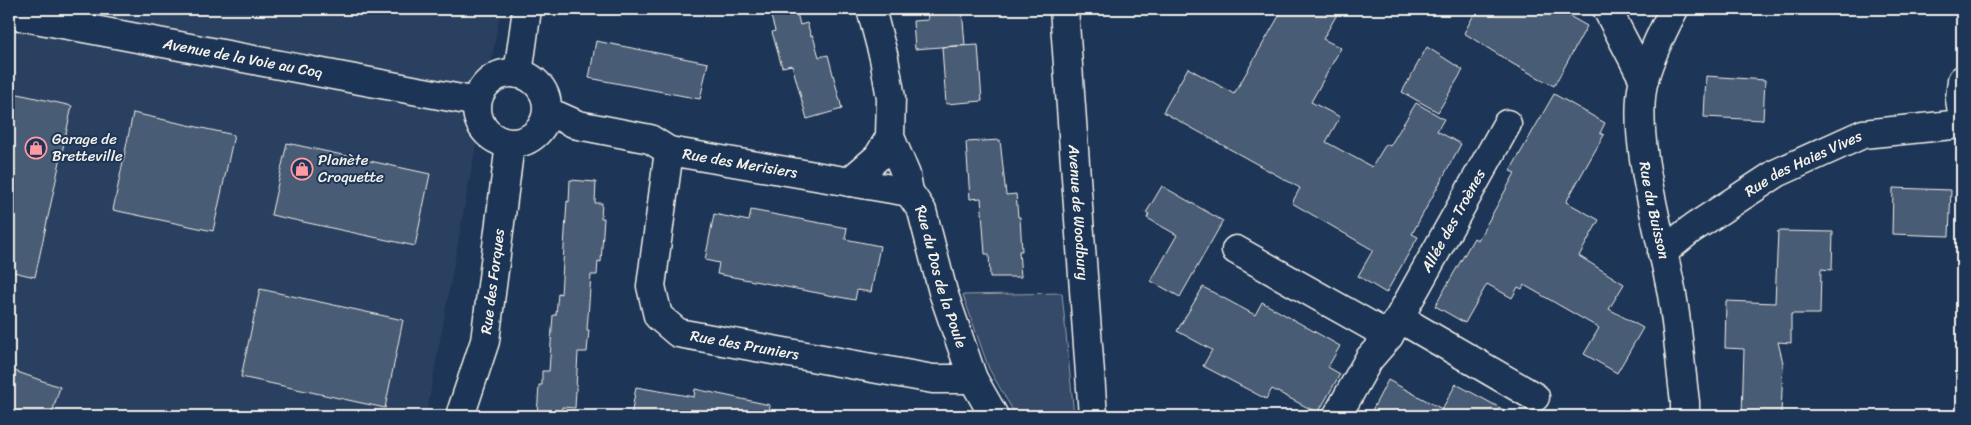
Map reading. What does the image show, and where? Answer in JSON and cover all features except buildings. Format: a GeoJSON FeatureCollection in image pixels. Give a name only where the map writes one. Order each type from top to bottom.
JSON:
{"type":"FeatureCollection","features":[{"type":"Feature","properties":{"kind":"street"},"geometry":{"type":"LineString","coordinates":[[518,74],[527,9]]}},
{"type":"Feature","properties":{"kind":"street","name":"Rue du Dos de la Poule"},"geometry":{"type":"LineString","coordinates":[[871,9],[892,98],[890,137],[906,175],[909,192],[922,211],[943,292],[973,379],[994,416]]}},
{"type":"Feature","properties":{"kind":"street","name":"Avenue de Woodbury"},"geometry":{"type":"LineString","coordinates":[[1064,9],[1092,416]]}},
{"type":"Feature","properties":{"kind":"street"},"geometry":{"type":"LineString","coordinates":[[1607,9],[1644,80]]}},
{"type":"Feature","properties":{"kind":"street","name":"Rue du Buisson"},"geometry":{"type":"LineString","coordinates":[[1674,9],[1658,41],[1644,80],[1640,121],[1662,253],[1671,290],[1685,402],[1685,416]]}},
{"type":"Feature","properties":{"kind":"street","name":"Avenue de la Voie au Coq"},"geometry":{"type":"LineString","coordinates":[[9,14],[477,102]]}},
{"type":"Feature","properties":{"kind":"street"},"geometry":{"type":"LineString","coordinates":[[502,74],[518,74],[530,78],[542,91],[546,100],[547,114],[543,125],[535,135],[520,143],[510,144],[497,140],[484,131],[479,122],[477,102],[481,91],[493,78],[502,74]]}},
{"type":"Feature","properties":{"kind":"street"},"geometry":{"type":"LineString","coordinates":[[1962,80],[1960,99],[1962,112]]}},
{"type":"Feature","properties":{"kind":"street","name":"Rue des Merisiers"},"geometry":{"type":"LineString","coordinates":[[547,114],[558,116],[578,126],[650,138],[669,151],[909,192]]}},
{"type":"Feature","properties":{"kind":"street","name":"Allée des Troènes"},"geometry":{"type":"LineString","coordinates":[[1337,416],[1369,359],[1394,327],[1507,124]]}},
{"type":"Feature","properties":{"kind":"street","name":"Rue des Haies Vives"},"geometry":{"type":"LineString","coordinates":[[1662,253],[1690,230],[1778,173],[1863,134],[1962,124]]}},
{"type":"Feature","properties":{"kind":"street","name":"Rue du Dos de la Poule"},"geometry":{"type":"LineString","coordinates":[[849,182],[878,157],[890,137]]}},
{"type":"Feature","properties":{"kind":"street","name":"Rue des Forques"},"geometry":{"type":"LineString","coordinates":[[460,416],[485,340],[510,144]]}},
{"type":"Feature","properties":{"kind":"street","name":"Rue des Pruniers"},"geometry":{"type":"LineString","coordinates":[[669,151],[651,286],[658,316],[678,333],[933,379],[973,379]]}},
{"type":"Feature","properties":{"kind":"street"},"geometry":{"type":"LineString","coordinates":[[1236,250],[1535,397]]}},
{"type":"Feature","properties":{"kind":"shaded area"},"geometry":{"type":"Polygon","coordinates":[[[9,9],[501,9],[426,416],[9,416],[9,9]]]}},
{"type":"Feature","properties":{"kind":"shaded area"},"geometry":{"type":"Polygon","coordinates":[[[1062,293],[1074,416],[1016,416],[989,369],[963,295],[1062,293]]]}},
{"type":"Feature","properties":{"kind":"place","name":"Garage de Bretteville"},"geometry":{"type":"Point","coordinates":[36,148]}},
{"type":"Feature","properties":{"kind":"place","name":"Planète Croquette"},"geometry":{"type":"Point","coordinates":[302,169]}}]}
